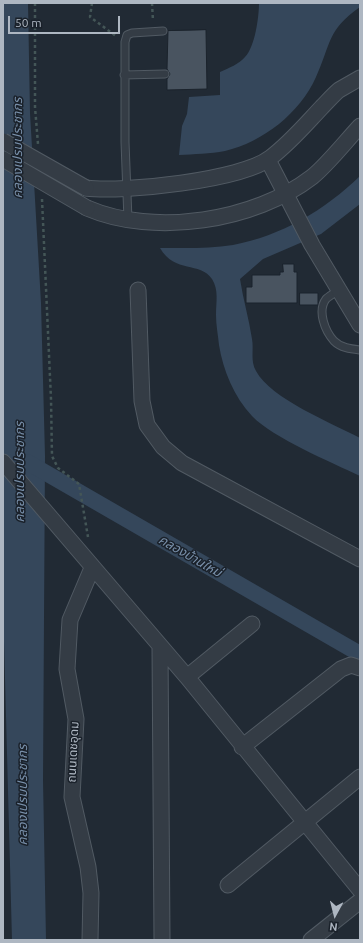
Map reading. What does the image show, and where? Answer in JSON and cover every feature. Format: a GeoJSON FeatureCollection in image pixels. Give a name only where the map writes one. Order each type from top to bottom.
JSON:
{"type":"FeatureCollection","features":[{"type":"Feature","properties":{"kind":"street"},"geometry":{"type":"LineString","coordinates":[[3,141],[86,188],[98,190],[168,185],[208,178],[232,173],[268,160],[287,144],[338,91],[360,78]]}},
{"type":"Feature","properties":{"kind":"street"},"geometry":{"type":"LineString","coordinates":[[3,159],[87,208],[128,220],[172,222],[214,218],[244,212],[286,195],[313,176],[360,126]]}},
{"type":"Feature","properties":{"kind":"street"},"geometry":{"type":"LineString","coordinates":[[268,160],[312,245],[338,290],[357,315]]}},
{"type":"Feature","properties":{"kind":"street"},"geometry":{"type":"LineString","coordinates":[[138,290],[142,401],[147,425],[163,447],[182,463],[360,559]]}},
{"type":"Feature","properties":{"kind":"street"},"geometry":{"type":"LineString","coordinates":[[3,462],[92,568],[187,677],[242,747],[305,821],[360,890]]}},
{"type":"Feature","properties":{"kind":"street","name":"ถนนเดชอุดม"},"geometry":{"type":"LineString","coordinates":[[90,940],[91,893],[88,868],[72,796],[76,719],[67,669],[70,620],[92,568]]}},
{"type":"Feature","properties":{"kind":"street"},"geometry":{"type":"LineString","coordinates":[[187,677],[252,624]]}},
{"type":"Feature","properties":{"kind":"street"},"geometry":{"type":"LineString","coordinates":[[160,646],[162,940]]}},
{"type":"Feature","properties":{"kind":"street"},"geometry":{"type":"LineString","coordinates":[[242,747],[341,670],[351,665],[360,668]]}},
{"type":"Feature","properties":{"kind":"street"},"geometry":{"type":"LineString","coordinates":[[228,885],[360,777]]}},
{"type":"Feature","properties":{"kind":"street"},"geometry":{"type":"LineString","coordinates":[[311,940],[360,901]]}},
{"type":"Feature","properties":{"kind":"lane"},"geometry":{"type":"LineString","coordinates":[[128,220],[124,75],[125,42],[127,36],[132,33],[163,31]]}},
{"type":"Feature","properties":{"kind":"lane"},"geometry":{"type":"LineString","coordinates":[[124,75],[165,74]]}},
{"type":"Feature","properties":{"kind":"lane"},"geometry":{"type":"LineString","coordinates":[[338,290],[326,299],[322,308],[321,318],[334,342],[348,349],[360,350]]}},
{"type":"Feature","properties":{"kind":"path"},"geometry":{"type":"LineString","coordinates":[[35,3],[35,107],[38,145]]}},
{"type":"Feature","properties":{"kind":"path"},"geometry":{"type":"LineString","coordinates":[[92,3],[90,17],[125,42]]}},
{"type":"Feature","properties":{"kind":"path"},"geometry":{"type":"LineString","coordinates":[[152,3],[154,32]]}},
{"type":"Feature","properties":{"kind":"path"},"geometry":{"type":"LineString","coordinates":[[42,198],[51,377],[52,456],[58,468],[79,484],[83,511]]}},
{"type":"Feature","properties":{"kind":"water","name":"คลองเปรมประชากร"},"geometry":{"type":"Polygon","coordinates":[[[3,3],[28,3],[30,113],[41,303],[45,456],[43,780],[46,940],[12,940],[3,604],[3,3]]]}},
{"type":"Feature","properties":{"kind":"water"},"geometry":{"type":"Polygon","coordinates":[[[259,3],[360,3],[360,7],[341,23],[331,38],[316,77],[309,90],[290,114],[279,124],[253,141],[239,147],[219,152],[179,155],[182,126],[187,114],[189,97],[220,95],[220,72],[234,66],[243,59],[254,39],[259,3]]]}},
{"type":"Feature","properties":{"kind":"water"},"geometry":{"type":"Polygon","coordinates":[[[360,176],[360,204],[321,234],[263,259],[240,279],[251,332],[253,363],[256,371],[264,381],[288,401],[360,438],[360,476],[288,441],[261,424],[252,416],[235,392],[223,364],[219,345],[216,315],[216,287],[212,279],[201,270],[173,261],[166,256],[160,248],[196,248],[233,245],[268,235],[301,220],[317,210],[332,200],[360,176]]]}},
{"type":"Feature","properties":{"kind":"building"},"geometry":{"type":"Polygon","coordinates":[[[206,30],[207,89],[167,90],[167,79],[170,74],[167,69],[168,31],[206,30]]]}},
{"type":"Feature","properties":{"kind":"building"},"geometry":{"type":"Polygon","coordinates":[[[283,264],[294,264],[294,272],[297,272],[297,303],[246,303],[246,287],[252,287],[252,275],[280,275],[280,272],[283,272],[283,264]]]}},
{"type":"Feature","properties":{"kind":"building"},"geometry":{"type":"Polygon","coordinates":[[[300,293],[318,293],[318,305],[300,305],[300,293]]]}},
{"type":"Feature","properties":{"kind":"waterway","name":"คลองบ้านใหม่"},"geometry":{"type":"LineString","coordinates":[[27,462],[360,654]]}}]}
